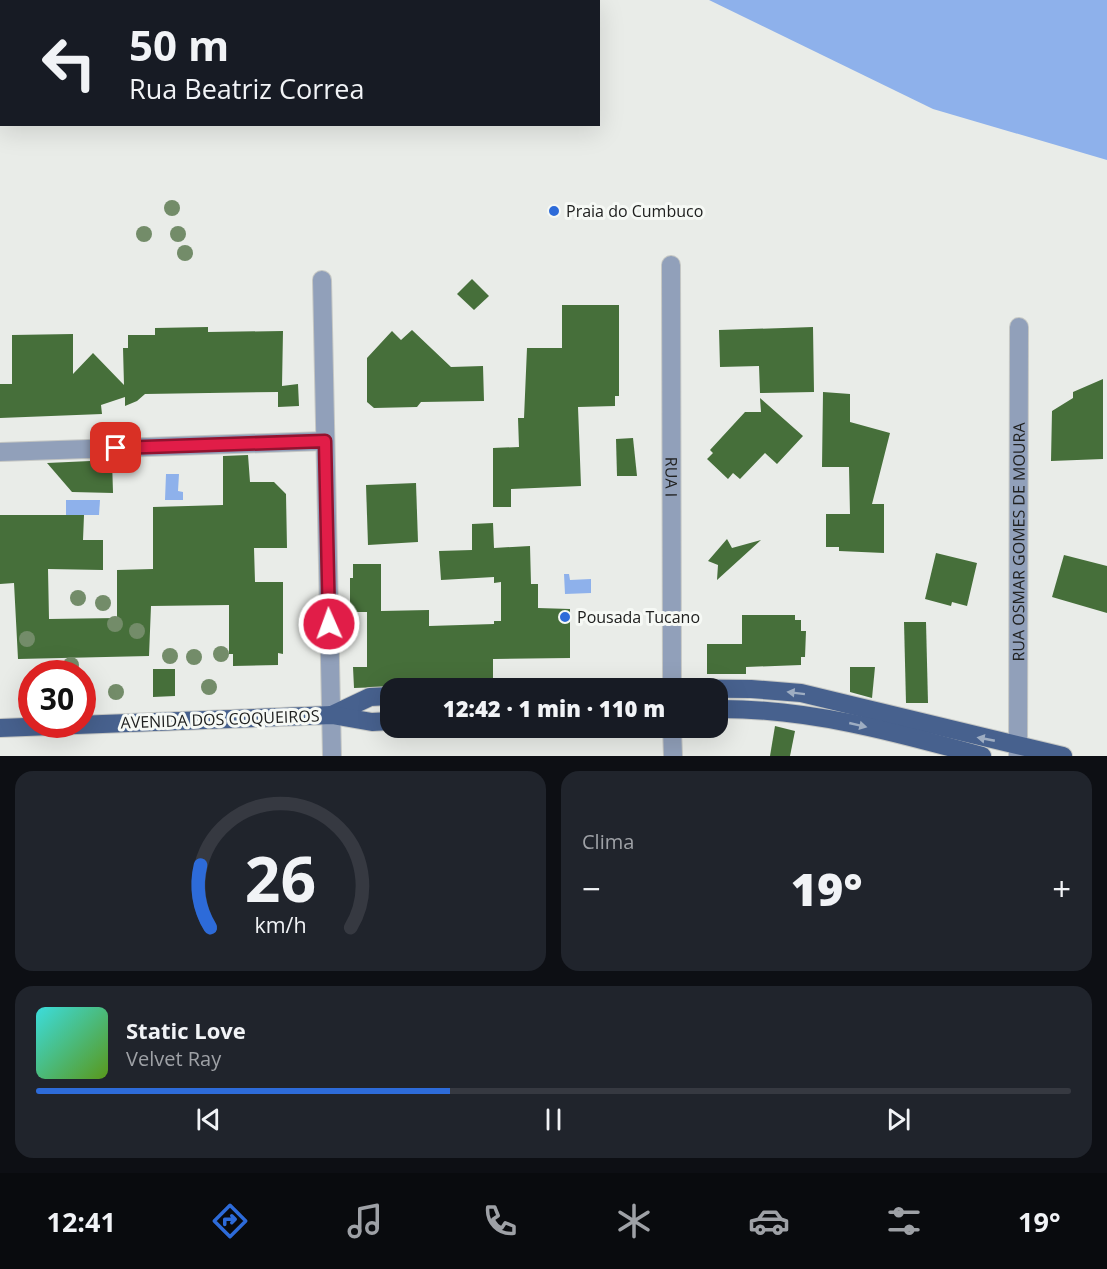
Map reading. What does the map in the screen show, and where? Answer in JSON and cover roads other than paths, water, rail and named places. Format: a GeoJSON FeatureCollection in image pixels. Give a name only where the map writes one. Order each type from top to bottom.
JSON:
{"type":"FeatureCollection","features":[{"type":"Feature","properties":{"kind":"main road"},"geometry":{"type":"LineString","coordinates":[[728,690],[801,693],[980,738],[1018,750],[1063,756]]}},
{"type":"Feature","properties":{"kind":"main road","name":"AVENIDA DOS COQUEIROS"},"geometry":{"type":"LineString","coordinates":[[332,715],[370,697],[380,696]]}},
{"type":"Feature","properties":{"kind":"main road"},"geometry":{"type":"LineString","coordinates":[[728,709],[800,714],[853,724],[982,756]]}},
{"type":"Feature","properties":{"kind":"main road","name":"AVENIDA DOS COQUEIROS"},"geometry":{"type":"LineString","coordinates":[[0,728],[332,715],[380,722]]}},
{"type":"Feature","properties":{"kind":"street","name":"RUA I"},"geometry":{"type":"LineString","coordinates":[[671,265],[672,678]]}},
{"type":"Feature","properties":{"kind":"street"},"geometry":{"type":"LineString","coordinates":[[322,280],[332,756]]}},
{"type":"Feature","properties":{"kind":"street","name":"RUA OSMAR GOMES DE MOURA"},"geometry":{"type":"LineString","coordinates":[[1018,750],[1019,327]]}},
{"type":"Feature","properties":{"kind":"street"},"geometry":{"type":"LineString","coordinates":[[0,452],[325,441]]}},
{"type":"Feature","properties":{"kind":"street"},"geometry":{"type":"LineString","coordinates":[[672,738],[673,756]]}},
{"type":"Feature","properties":{"kind":"water"},"geometry":{"type":"Polygon","coordinates":[[[709,0],[1107,0],[1107,160],[933,109],[709,0]]]}},
{"type":"Feature","properties":{"kind":"water"},"geometry":{"type":"Polygon","coordinates":[[[166,474],[179,474],[178,491],[183,492],[183,500],[165,500],[166,474]]]}},
{"type":"Feature","properties":{"kind":"water"},"geometry":{"type":"Polygon","coordinates":[[[66,500],[100,500],[99,515],[66,515],[66,500]]]}},
{"type":"Feature","properties":{"kind":"water"},"geometry":{"type":"Polygon","coordinates":[[[564,574],[569,574],[570,580],[591,579],[591,593],[565,594],[564,574]]]}},
{"type":"Feature","properties":{"kind":"place","name":"Praia do Cumbuco"},"geometry":{"type":"Point","coordinates":[554,211]}},
{"type":"Feature","properties":{"kind":"place","name":"Pousada Tucano"},"geometry":{"type":"Point","coordinates":[565,617]}}]}
